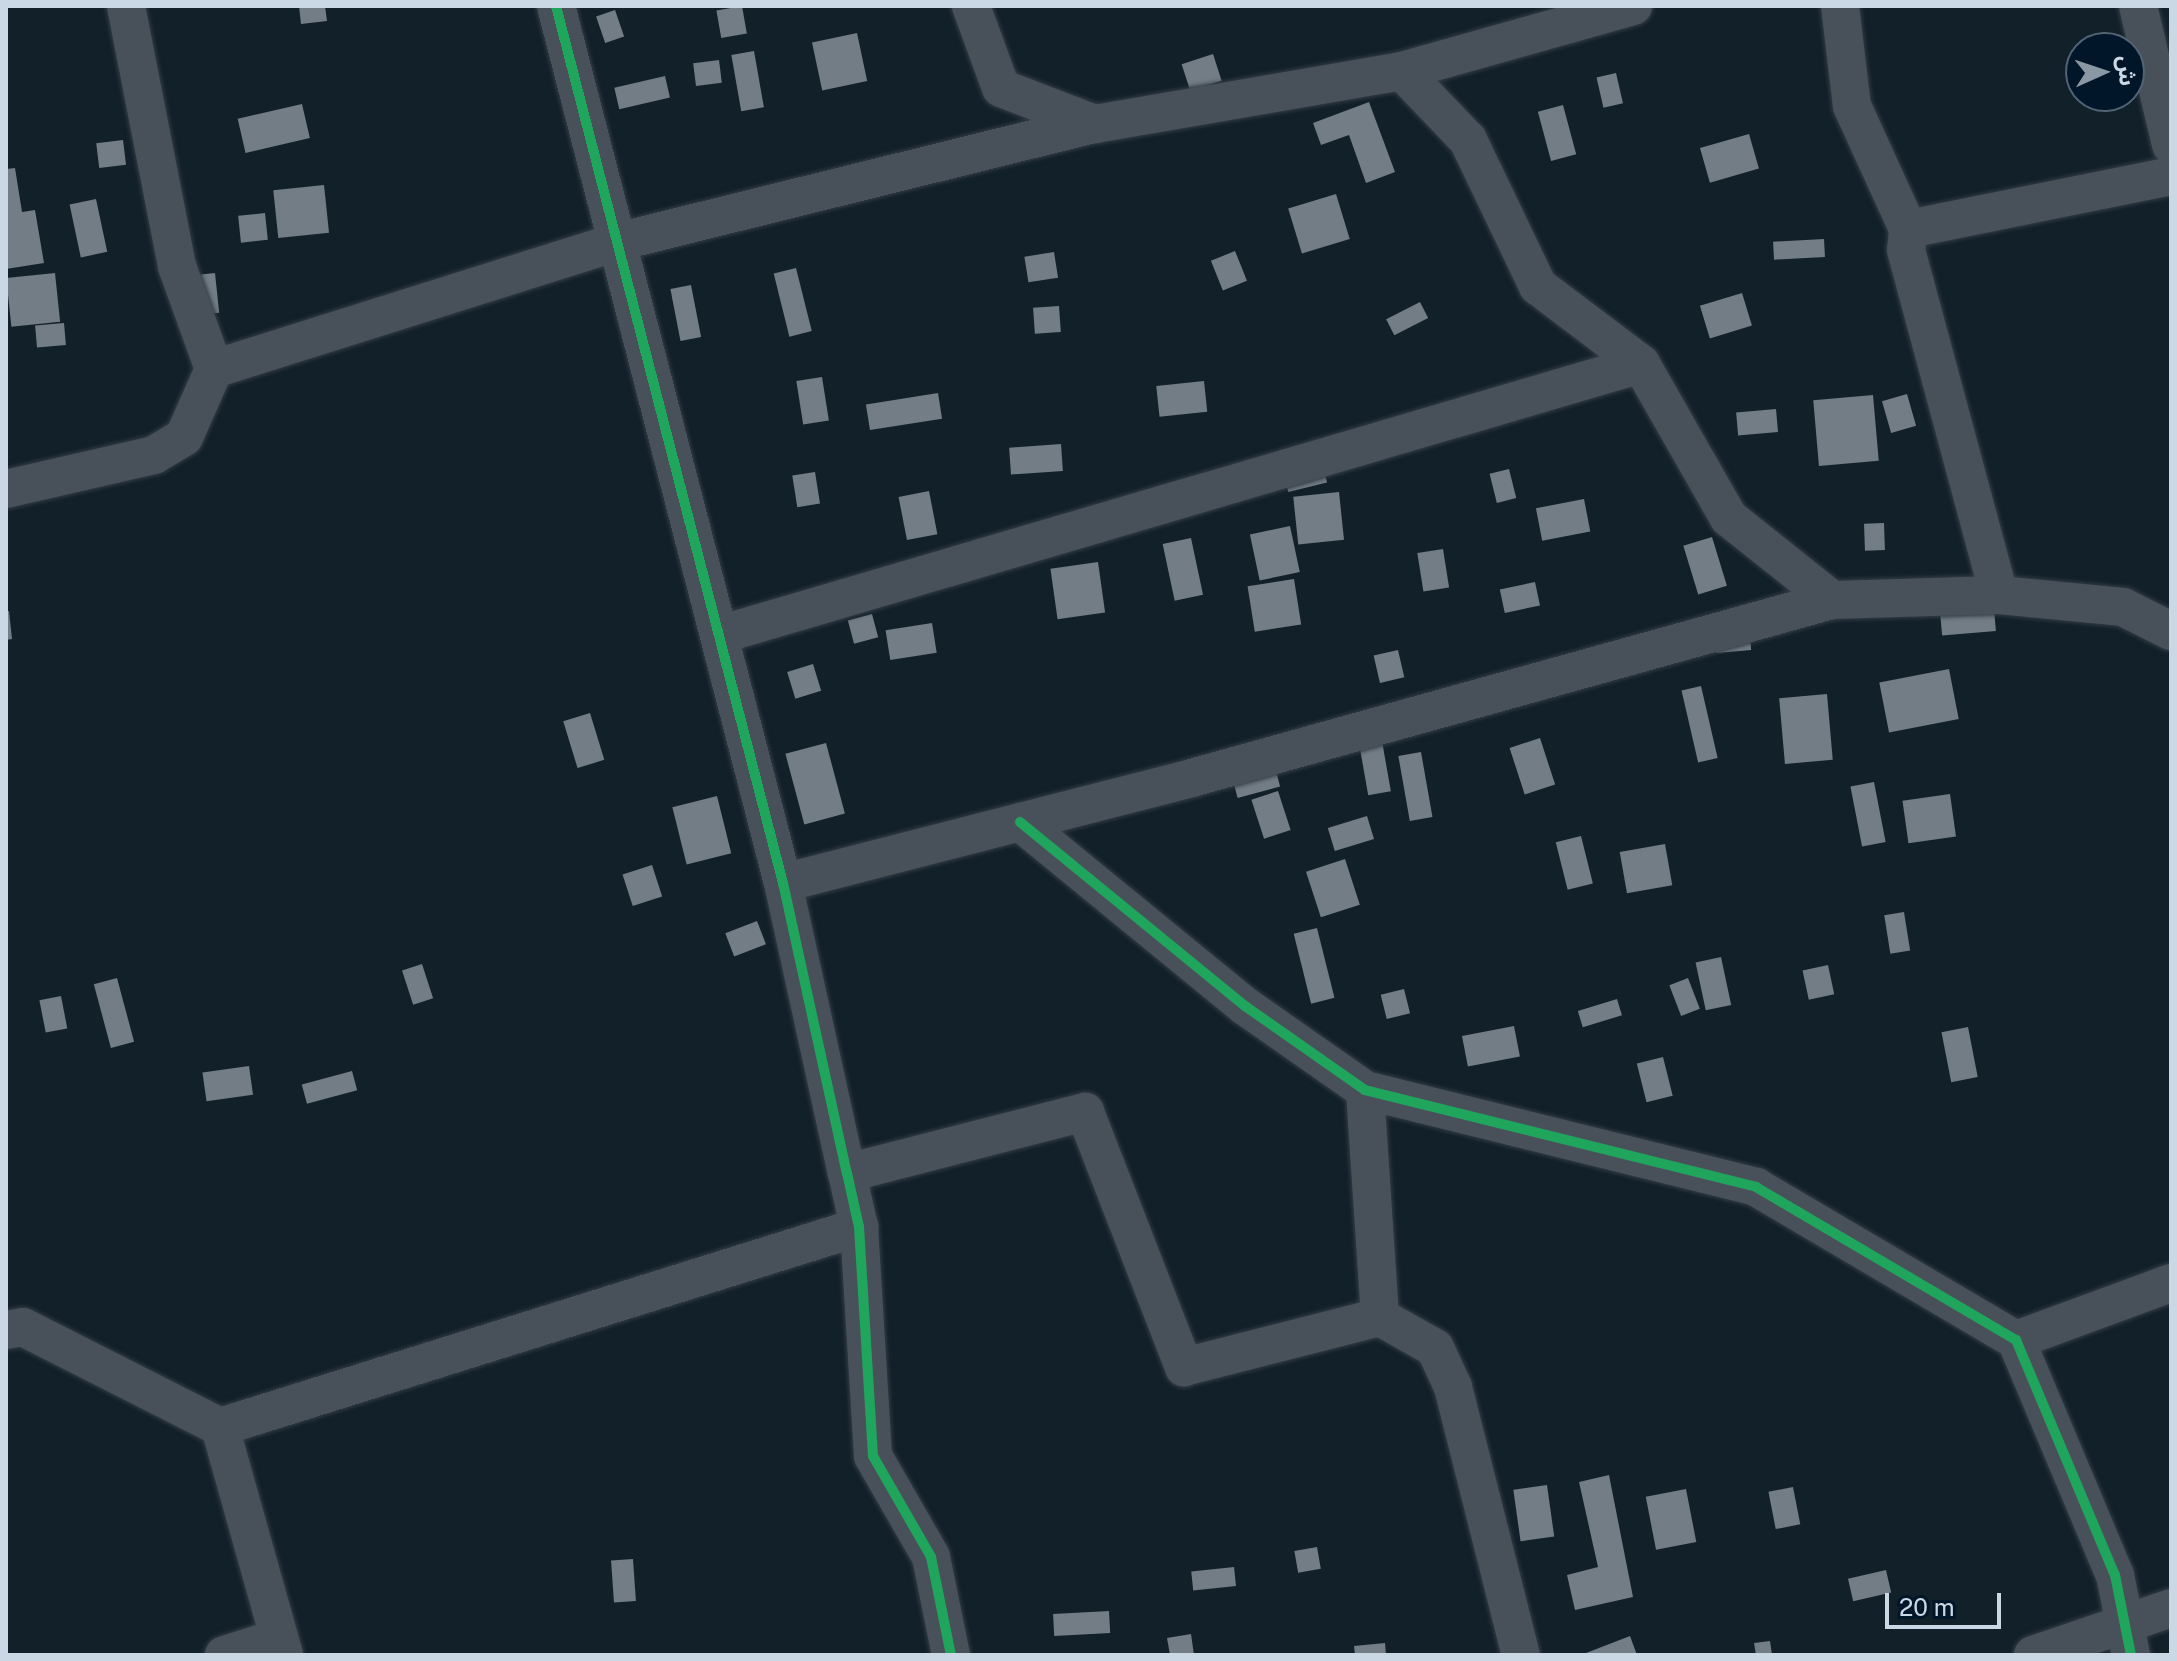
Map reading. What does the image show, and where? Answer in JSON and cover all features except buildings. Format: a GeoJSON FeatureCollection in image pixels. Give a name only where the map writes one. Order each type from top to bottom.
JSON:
{"type":"FeatureCollection","features":[{"type":"Feature","properties":{"kind":"street"},"geometry":{"type":"LineString","coordinates":[[6,489],[154,455],[184,437],[214,369],[177,266],[126,6]]}},
{"type":"Feature","properties":{"kind":"street"},"geometry":{"type":"LineString","coordinates":[[556,6],[783,883],[859,1227],[873,1456],[931,1557],[946,1654]]}},
{"type":"Feature","properties":{"kind":"street"},"geometry":{"type":"LineString","coordinates":[[971,6],[1001,88],[1095,124]]}},
{"type":"Feature","properties":{"kind":"street"},"geometry":{"type":"LineString","coordinates":[[214,369],[617,242],[1095,124],[1402,71],[1633,6]]}},
{"type":"Feature","properties":{"kind":"street"},"geometry":{"type":"LineString","coordinates":[[1840,6],[1852,106],[1908,229],[1906,250],[1999,595]]}},
{"type":"Feature","properties":{"kind":"street"},"geometry":{"type":"LineString","coordinates":[[2138,6],[2171,145]]}},
{"type":"Feature","properties":{"kind":"street"},"geometry":{"type":"LineString","coordinates":[[1402,71],[1468,140],[1538,286],[1641,364],[1729,518],[1832,600]]}},
{"type":"Feature","properties":{"kind":"street"},"geometry":{"type":"LineString","coordinates":[[1908,229],[2171,175]]}},
{"type":"Feature","properties":{"kind":"street"},"geometry":{"type":"LineString","coordinates":[[719,635],[1641,364]]}},
{"type":"Feature","properties":{"kind":"street"},"geometry":{"type":"LineString","coordinates":[[783,883],[1020,822],[1832,600],[1999,595],[2123,607],[2171,631]]}},
{"type":"Feature","properties":{"kind":"street"},"geometry":{"type":"LineString","coordinates":[[1020,822],[1245,1006],[1365,1090],[1756,1187],[2016,1340],[2115,1575],[2126,1638]]}},
{"type":"Feature","properties":{"kind":"street"},"geometry":{"type":"LineString","coordinates":[[1365,1090],[1380,1317]]}},
{"type":"Feature","properties":{"kind":"street"},"geometry":{"type":"LineString","coordinates":[[847,1173],[1085,1112],[1184,1367],[1380,1317],[1435,1348],[1453,1387],[1521,1655]]}},
{"type":"Feature","properties":{"kind":"street"},"geometry":{"type":"LineString","coordinates":[[6,1330],[23,1327],[220,1427],[859,1227]]}},
{"type":"Feature","properties":{"kind":"street"},"geometry":{"type":"LineString","coordinates":[[2016,1340],[2171,1283]]}},
{"type":"Feature","properties":{"kind":"street"},"geometry":{"type":"LineString","coordinates":[[220,1427],[281,1647],[224,1655]]}},
{"type":"Feature","properties":{"kind":"street"},"geometry":{"type":"LineString","coordinates":[[2033,1655],[2126,1638],[2171,1608]]}},
{"type":"Feature","properties":{"kind":"cycle path"},"geometry":{"type":"LineString","coordinates":[[556,6],[783,883],[859,1227],[873,1456],[931,1557],[951,1655]]}},
{"type":"Feature","properties":{"kind":"cycle path"},"geometry":{"type":"LineString","coordinates":[[1020,822],[1245,1006],[1365,1090],[1756,1187],[2016,1340],[2115,1575],[2131,1655]]}}]}
